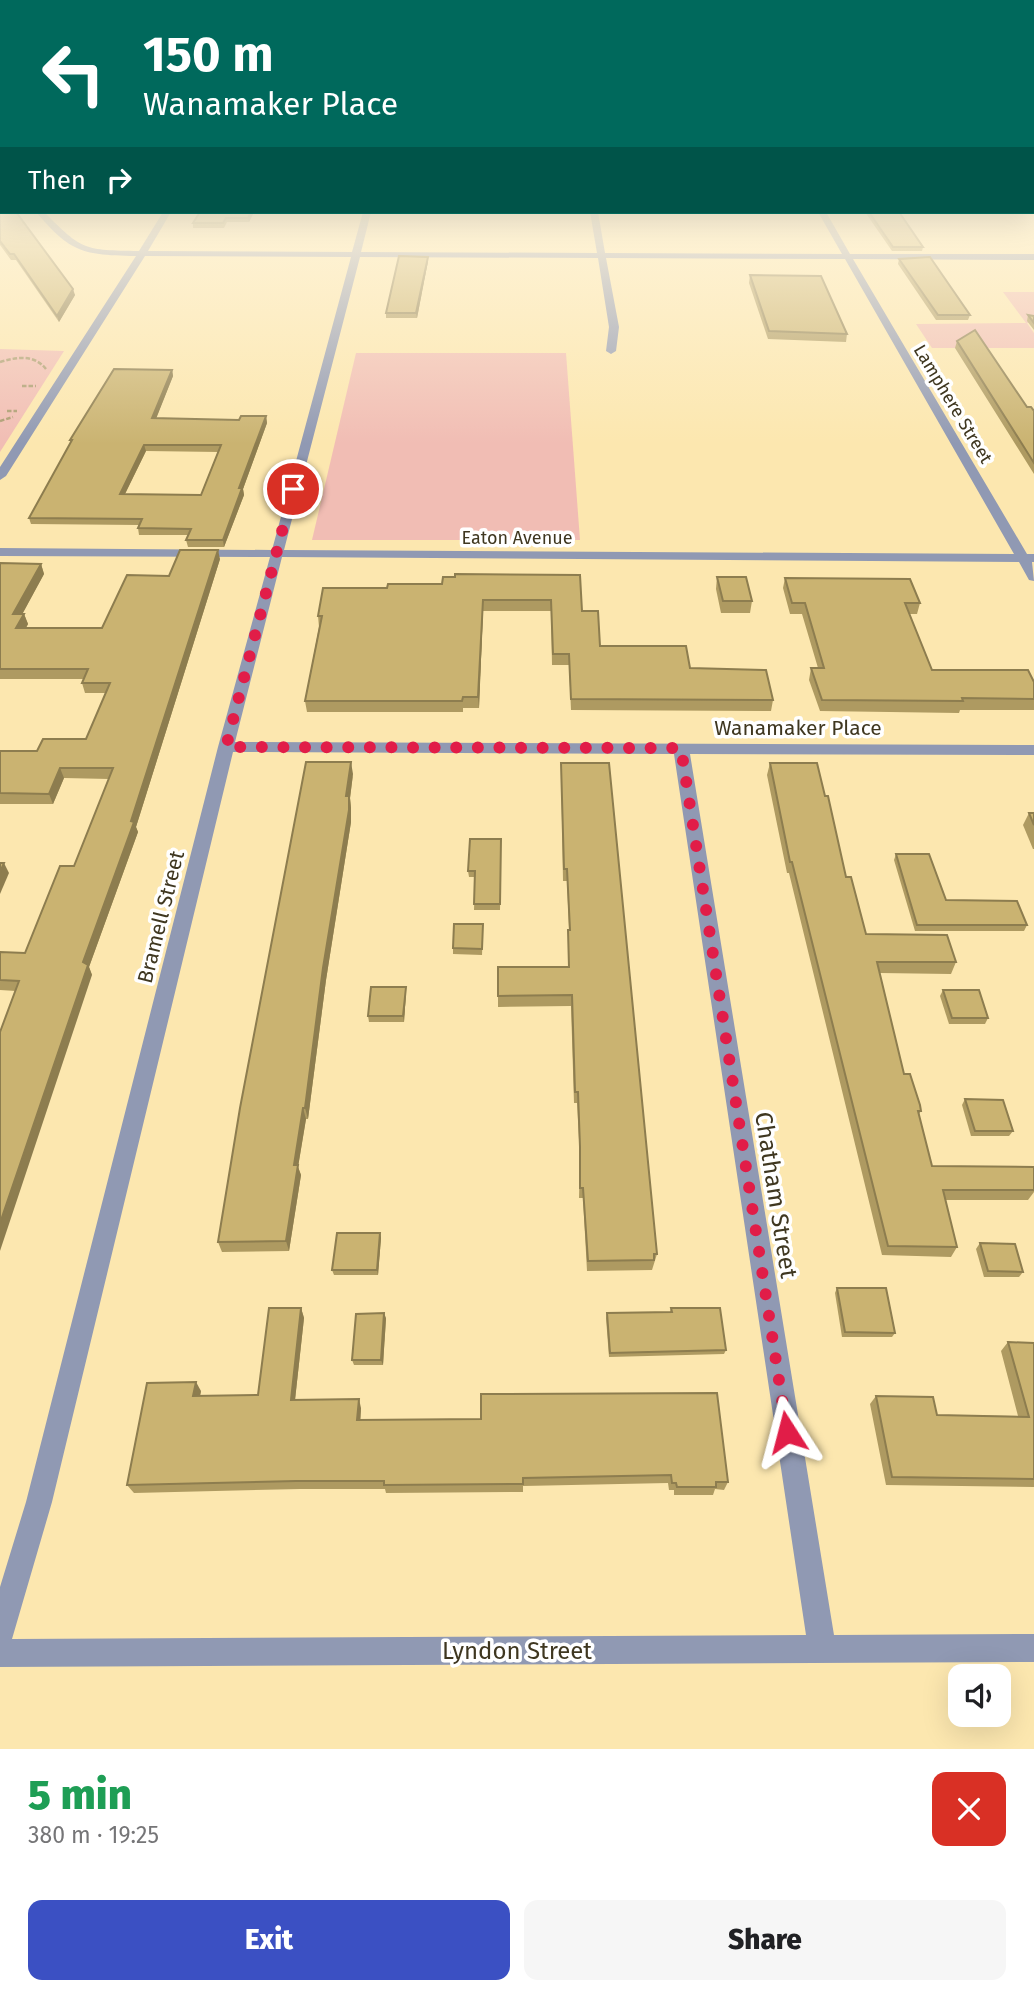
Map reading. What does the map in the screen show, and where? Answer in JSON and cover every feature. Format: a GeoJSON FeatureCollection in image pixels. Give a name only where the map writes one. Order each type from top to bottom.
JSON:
{"type":"FeatureCollection","features":[{"type":"Feature","properties":{"kind":"street"},"geometry":{"type":"LineString","coordinates":[[0,476],[125,281]]}},
{"type":"Feature","properties":{"kind":"street","name":"Bramell Street"},"geometry":{"type":"LineString","coordinates":[[0,1634],[38,1502],[226,747],[350,281]]}},
{"type":"Feature","properties":{"kind":"street"},"geometry":{"type":"LineString","coordinates":[[606,281],[614,327],[611,351]]}},
{"type":"Feature","properties":{"kind":"street","name":"Lamphere Street"},"geometry":{"type":"LineString","coordinates":[[863,281],[1029,558],[1034,577]]}},
{"type":"Feature","properties":{"kind":"street","name":"Eaton Avenue"},"geometry":{"type":"LineString","coordinates":[[0,552],[1029,558]]}},
{"type":"Feature","properties":{"kind":"street","name":"Wanamaker Place"},"geometry":{"type":"LineString","coordinates":[[226,747],[1034,750]]}},
{"type":"Feature","properties":{"kind":"street","name":"Chatham Street"},"geometry":{"type":"LineString","coordinates":[[681,748],[821,1649]]}},
{"type":"Feature","properties":{"kind":"street","name":"Lyndon Street"},"geometry":{"type":"LineString","coordinates":[[0,1653],[1034,1648]]}},
{"type":"Feature","properties":{"kind":"path"},"geometry":{"type":"LineString","coordinates":[[0,362],[28,358],[39,360],[46,367]]}},
{"type":"Feature","properties":{"kind":"shaded area"},"geometry":{"type":"Polygon","coordinates":[[[1003,292],[1034,292],[1034,323],[1027,323],[1034,333],[1034,348],[932,348],[916,324],[1026,323],[1003,292]]]}},
{"type":"Feature","properties":{"kind":"shaded area"},"geometry":{"type":"Polygon","coordinates":[[[0,349],[64,351],[0,452],[0,349]]]}},
{"type":"Feature","properties":{"kind":"shaded area"},"geometry":{"type":"Polygon","coordinates":[[[356,353],[566,353],[580,540],[312,540],[356,353]]]}},
{"type":"Feature","properties":{"kind":"building"},"geometry":{"type":"Polygon","coordinates":[[[32,281],[67,281],[73,289],[57,316],[32,281]]]}},
{"type":"Feature","properties":{"kind":"building"},"geometry":{"type":"Polygon","coordinates":[[[393,281],[423,281],[416,313],[386,313],[393,281]]]}},
{"type":"Feature","properties":{"kind":"building"},"geometry":{"type":"Polygon","coordinates":[[[752,281],[823,281],[847,334],[769,331],[752,281]]]}},
{"type":"Feature","properties":{"kind":"building"},"geometry":{"type":"Polygon","coordinates":[[[914,281],[946,281],[970,315],[938,315],[914,281]]]}},
{"type":"Feature","properties":{"kind":"building"},"geometry":{"type":"Polygon","coordinates":[[[975,330],[1027,407],[1034,411],[1034,463],[957,341],[975,330]]]}},
{"type":"Feature","properties":{"kind":"building"},"geometry":{"type":"Polygon","coordinates":[[[114,369],[172,370],[152,418],[239,420],[241,416],[266,416],[223,540],[186,540],[191,529],[138,528],[142,519],[29,518],[70,440],[114,369]],[[144,445],[120,494],[201,495],[221,445],[144,445]]]}},
{"type":"Feature","properties":{"kind":"building"},"geometry":{"type":"Polygon","coordinates":[[[180,550],[218,550],[131,821],[134,822],[83,962],[88,965],[0,1223],[0,1032],[19,981],[0,980],[0,952],[25,953],[60,866],[74,866],[113,768],[60,768],[49,794],[0,793],[0,751],[37,751],[43,739],[86,739],[110,683],[82,683],[88,669],[0,669],[0,563],[41,564],[13,614],[24,614],[16,628],[102,628],[127,575],[169,576],[180,550]]]}},
{"type":"Feature","properties":{"kind":"building"},"geometry":{"type":"Polygon","coordinates":[[[455,574],[580,575],[582,611],[598,611],[600,646],[686,646],[690,668],[766,670],[773,700],[571,699],[569,654],[553,654],[551,600],[483,600],[478,697],[463,697],[462,701],[305,701],[322,616],[318,616],[323,588],[387,588],[388,584],[442,584],[443,577],[455,577],[455,574]]]}},
{"type":"Feature","properties":{"kind":"building"},"geometry":{"type":"Polygon","coordinates":[[[717,577],[746,577],[752,601],[723,601],[717,577]]]}},
{"type":"Feature","properties":{"kind":"building"},"geometry":{"type":"Polygon","coordinates":[[[785,578],[910,579],[920,603],[905,603],[932,670],[1028,670],[1034,682],[1034,699],[822,700],[811,668],[824,668],[805,603],[792,603],[785,578]]]}},
{"type":"Feature","properties":{"kind":"building"},"geometry":{"type":"Polygon","coordinates":[[[306,762],[351,762],[346,796],[349,796],[349,810],[323,968],[305,1108],[294,1165],[298,1165],[286,1241],[218,1242],[240,1108],[306,762]]]}},
{"type":"Feature","properties":{"kind":"building"},"geometry":{"type":"Polygon","coordinates":[[[561,763],[609,763],[657,1254],[654,1254],[654,1260],[588,1261],[583,1188],[580,1188],[572,995],[498,996],[498,967],[569,967],[570,930],[567,869],[564,869],[561,763]]]}},
{"type":"Feature","properties":{"kind":"building"},"geometry":{"type":"Polygon","coordinates":[[[770,763],[817,763],[825,796],[828,796],[846,877],[851,877],[866,934],[947,935],[956,962],[877,962],[904,1074],[910,1074],[920,1105],[921,1111],[918,1111],[932,1166],[1034,1167],[1034,1190],[943,1190],[957,1247],[888,1246],[790,862],[770,763]]]}},
{"type":"Feature","properties":{"kind":"building"},"geometry":{"type":"Polygon","coordinates":[[[470,839],[501,839],[500,904],[474,904],[475,871],[468,871],[470,839]]]}},
{"type":"Feature","properties":{"kind":"building"},"geometry":{"type":"Polygon","coordinates":[[[896,854],[929,854],[946,900],[1017,901],[1027,925],[917,925],[896,854]]]}},
{"type":"Feature","properties":{"kind":"building"},"geometry":{"type":"Polygon","coordinates":[[[454,924],[483,924],[482,949],[453,948],[454,924]]]}},
{"type":"Feature","properties":{"kind":"building"},"geometry":{"type":"Polygon","coordinates":[[[371,987],[406,987],[403,1016],[368,1016],[371,987]]]}},
{"type":"Feature","properties":{"kind":"building"},"geometry":{"type":"Polygon","coordinates":[[[943,990],[979,990],[988,1018],[952,1018],[943,990]]]}},
{"type":"Feature","properties":{"kind":"building"},"geometry":{"type":"Polygon","coordinates":[[[965,1099],[1003,1100],[1013,1131],[975,1131],[965,1099]]]}},
{"type":"Feature","properties":{"kind":"building"},"geometry":{"type":"Polygon","coordinates":[[[337,1233],[380,1233],[377,1270],[332,1270],[337,1233]]]}},
{"type":"Feature","properties":{"kind":"building"},"geometry":{"type":"Polygon","coordinates":[[[980,1243],[1015,1244],[1023,1272],[988,1271],[980,1243]]]}},
{"type":"Feature","properties":{"kind":"building"},"geometry":{"type":"Polygon","coordinates":[[[837,1288],[886,1288],[895,1333],[845,1332],[837,1288]]]}},
{"type":"Feature","properties":{"kind":"building"},"geometry":{"type":"Polygon","coordinates":[[[269,1308],[301,1308],[291,1400],[359,1399],[357,1420],[481,1419],[481,1394],[717,1393],[728,1482],[716,1482],[716,1487],[677,1487],[676,1483],[672,1483],[671,1475],[523,1478],[523,1484],[384,1485],[384,1481],[296,1481],[127,1485],[147,1383],[196,1382],[193,1396],[258,1395],[269,1308]]]}},
{"type":"Feature","properties":{"kind":"building"},"geometry":{"type":"Polygon","coordinates":[[[671,1308],[720,1308],[726,1350],[610,1353],[607,1313],[672,1312],[671,1308]]]}},
{"type":"Feature","properties":{"kind":"building"},"geometry":{"type":"Polygon","coordinates":[[[384,1313],[381,1360],[352,1360],[356,1314],[384,1313]]]}},
{"type":"Feature","properties":{"kind":"building"},"geometry":{"type":"Polygon","coordinates":[[[1008,1342],[1034,1343],[1034,1479],[892,1477],[876,1396],[933,1397],[937,1415],[1029,1417],[1008,1342]]]}},
{"type":"Feature","properties":{"kind":"route"},"geometry":{"type":"LineString","coordinates":[[293,489],[226,747],[681,748],[787,1432]]}}]}
